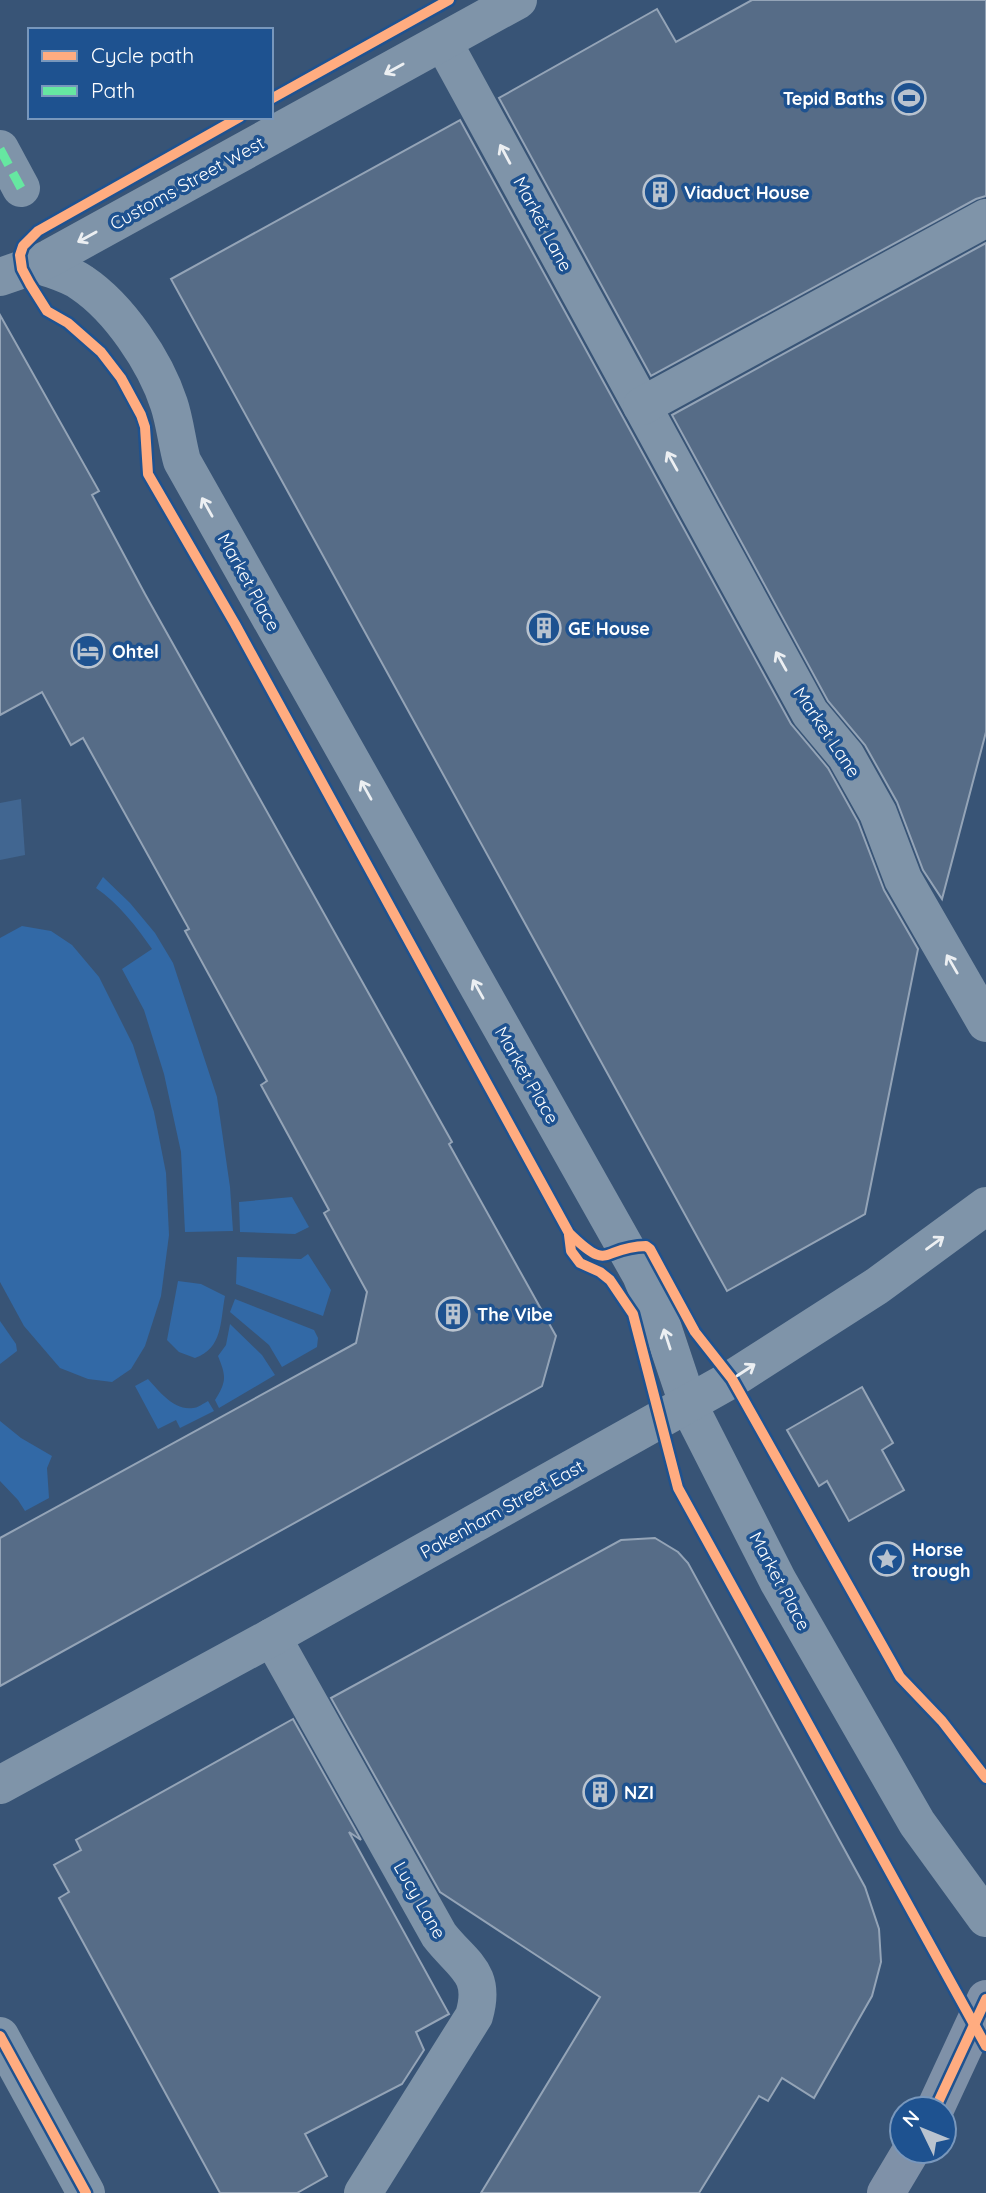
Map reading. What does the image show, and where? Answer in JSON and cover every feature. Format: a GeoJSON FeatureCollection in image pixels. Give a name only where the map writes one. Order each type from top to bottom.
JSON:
{"type":"FeatureCollection","features":[{"type":"Feature","properties":{"kind":"main road"},"geometry":{"type":"LineString","coordinates":[[941,2095],[986,1999]]}},
{"type":"Feature","properties":{"kind":"main road"},"geometry":{"type":"LineString","coordinates":[[886,2193],[903,2165]]}},
{"type":"Feature","properties":{"kind":"street","name":"Customs Street West"},"geometry":{"type":"LineString","coordinates":[[0,276],[38,264],[518,0]]}},
{"type":"Feature","properties":{"kind":"street","name":"Market Lane"},"geometry":{"type":"LineString","coordinates":[[443,42],[810,713],[846,756],[878,813],[903,879],[986,1023]]}},
{"type":"Feature","properties":{"kind":"street"},"geometry":{"type":"LineString","coordinates":[[0,149],[21,188]]}},
{"type":"Feature","properties":{"kind":"street"},"geometry":{"type":"LineString","coordinates":[[642,406],[986,218]]}},
{"type":"Feature","properties":{"kind":"street","name":"Market Place"},"geometry":{"type":"LineString","coordinates":[[38,264],[80,281],[102,298],[119,315],[148,361],[169,403],[182,461],[640,1275],[661,1323],[688,1405],[778,1581],[917,1824],[986,1918]]}},
{"type":"Feature","properties":{"kind":"street","name":"Pakenham Street East"},"geometry":{"type":"LineString","coordinates":[[0,1785],[272,1637],[733,1379],[877,1286],[986,1206]]}},
{"type":"Feature","properties":{"kind":"street","name":"Lucy Lane"},"geometry":{"type":"LineString","coordinates":[[272,1637],[439,1935],[470,1968],[478,1991],[474,2016],[363,2193]]}},
{"type":"Feature","properties":{"kind":"street"},"geometry":{"type":"LineString","coordinates":[[0,2036],[86,2193]]}},
{"type":"Feature","properties":{"kind":"shaded area"},"geometry":{"type":"Polygon","coordinates":[[[21,799],[25,855],[0,860],[0,803],[21,799]]]}},
{"type":"Feature","properties":{"kind":"shaded area"},"geometry":{"type":"Polygon","coordinates":[[[103,877],[155,933],[173,963],[217,1097],[230,1187],[233,1231],[185,1232],[181,1152],[164,1074],[144,1010],[122,969],[152,949],[127,916],[96,888],[103,877]]]}},
{"type":"Feature","properties":{"kind":"shaded area"},"geometry":{"type":"Polygon","coordinates":[[[22,926],[51,931],[72,945],[99,977],[133,1045],[154,1112],[166,1173],[169,1235],[161,1296],[145,1346],[131,1369],[112,1382],[88,1379],[60,1368],[24,1326],[0,1282],[0,938],[22,926]]]}},
{"type":"Feature","properties":{"kind":"shaded area"},"geometry":{"type":"Polygon","coordinates":[[[292,1197],[309,1227],[295,1234],[240,1232],[239,1202],[292,1197]]]}},
{"type":"Feature","properties":{"kind":"shaded area"},"geometry":{"type":"Polygon","coordinates":[[[308,1254],[331,1290],[323,1316],[236,1284],[237,1257],[301,1259],[308,1254]]]}},
{"type":"Feature","properties":{"kind":"shaded area"},"geometry":{"type":"Polygon","coordinates":[[[178,1281],[201,1284],[225,1296],[219,1333],[211,1348],[195,1358],[179,1352],[167,1340],[178,1281]]]}},
{"type":"Feature","properties":{"kind":"shaded area"},"geometry":{"type":"Polygon","coordinates":[[[235,1299],[314,1330],[318,1338],[317,1347],[282,1367],[269,1345],[230,1312],[235,1299]]]}},
{"type":"Feature","properties":{"kind":"shaded area"},"geometry":{"type":"Polygon","coordinates":[[[0,1321],[16,1344],[17,1351],[0,1364],[0,1321]]]}},
{"type":"Feature","properties":{"kind":"shaded area"},"geometry":{"type":"Polygon","coordinates":[[[230,1324],[262,1355],[275,1375],[219,1408],[215,1400],[224,1378],[218,1356],[226,1345],[230,1324]]]}},
{"type":"Feature","properties":{"kind":"shaded area"},"geometry":{"type":"Polygon","coordinates":[[[148,1379],[173,1403],[195,1408],[208,1401],[214,1411],[180,1428],[176,1420],[158,1429],[135,1386],[148,1379]]]}},
{"type":"Feature","properties":{"kind":"shaded area"},"geometry":{"type":"Polygon","coordinates":[[[0,1421],[21,1438],[52,1456],[47,1468],[49,1498],[25,1511],[0,1481],[0,1421]]]}},
{"type":"Feature","properties":{"kind":"building"},"geometry":{"type":"Polygon","coordinates":[[[752,0],[986,0],[986,196],[651,376],[499,98],[657,9],[676,42],[752,0]]]}},
{"type":"Feature","properties":{"kind":"building","name":"GE House"},"geometry":{"type":"Polygon","coordinates":[[[460,120],[791,724],[828,768],[858,822],[884,890],[918,949],[865,1214],[727,1291],[171,279],[460,120]]]}},
{"type":"Feature","properties":{"kind":"building"},"geometry":{"type":"Polygon","coordinates":[[[986,243],[986,732],[942,899],[923,870],[897,802],[865,745],[828,701],[672,415],[986,243]]]}},
{"type":"Feature","properties":{"kind":"building"},"geometry":{"type":"Polygon","coordinates":[[[0,315],[99,491],[92,495],[145,594],[452,1142],[449,1144],[556,1336],[542,1386],[0,1686],[0,1538],[356,1343],[367,1292],[324,1213],[329,1210],[261,1085],[267,1081],[185,931],[189,929],[83,738],[71,745],[42,692],[0,715],[0,315]]]}},
{"type":"Feature","properties":{"kind":"building"},"geometry":{"type":"Polygon","coordinates":[[[862,1387],[893,1443],[882,1450],[904,1490],[849,1521],[827,1481],[819,1486],[787,1430],[862,1387]]]}},
{"type":"Feature","properties":{"kind":"building","name":"NZI"},"geometry":{"type":"Polygon","coordinates":[[[655,1538],[678,1552],[688,1563],[865,1887],[879,1929],[881,1962],[872,1996],[814,2098],[782,2078],[768,2101],[759,2096],[699,2193],[481,2193],[600,1997],[440,1892],[331,1698],[621,1540],[655,1538]]]}},
{"type":"Feature","properties":{"kind":"building"},"geometry":{"type":"Polygon","coordinates":[[[293,1719],[361,1840],[349,1832],[449,2014],[416,2032],[424,2050],[402,2084],[305,2134],[327,2176],[297,2193],[220,2193],[59,1898],[69,1892],[54,1865],[81,1850],[76,1840],[293,1719]]]}},
{"type":"Feature","properties":{"kind":"marked path"},"geometry":{"type":"LineString","coordinates":[[0,149],[21,188]]}},
{"type":"Feature","properties":{"kind":"cycle path"},"geometry":{"type":"LineString","coordinates":[[273,98],[449,0]]}},
{"type":"Feature","properties":{"kind":"cycle path"},"geometry":{"type":"LineString","coordinates":[[236,119],[38,231],[23,246],[20,255],[22,269],[47,311],[68,323],[101,352],[121,378],[145,427],[148,474],[235,624],[569,1233],[582,1245],[600,1255],[631,1247],[646,1246],[650,1249],[695,1332],[732,1379],[900,1677],[942,1721],[986,1778]]}},
{"type":"Feature","properties":{"kind":"cycle path"},"geometry":{"type":"LineString","coordinates":[[569,1235],[571,1251],[580,1263],[610,1280],[633,1314],[678,1488],[986,2046]]}},
{"type":"Feature","properties":{"kind":"cycle path"},"geometry":{"type":"LineString","coordinates":[[941,2095],[986,1999]]}},
{"type":"Feature","properties":{"kind":"cycle path"},"geometry":{"type":"LineString","coordinates":[[0,2036],[86,2193]]}},
{"type":"Feature","properties":{"kind":"place","name":"Tepid Baths"},"geometry":{"type":"Point","coordinates":[909,98]}},
{"type":"Feature","properties":{"kind":"place","name":"Viaduct House"},"geometry":{"type":"Point","coordinates":[660,192]}},
{"type":"Feature","properties":{"kind":"place","name":"GE House"},"geometry":{"type":"Point","coordinates":[544,628]}},
{"type":"Feature","properties":{"kind":"place","name":"Ohtel"},"geometry":{"type":"Point","coordinates":[88,651]}},
{"type":"Feature","properties":{"kind":"place","name":"The Vibe"},"geometry":{"type":"Point","coordinates":[453,1314]}},
{"type":"Feature","properties":{"kind":"place","name":"Horse trough"},"geometry":{"type":"Point","coordinates":[887,1559]}},
{"type":"Feature","properties":{"kind":"place","name":"NZI"},"geometry":{"type":"Point","coordinates":[600,1792]}}]}
